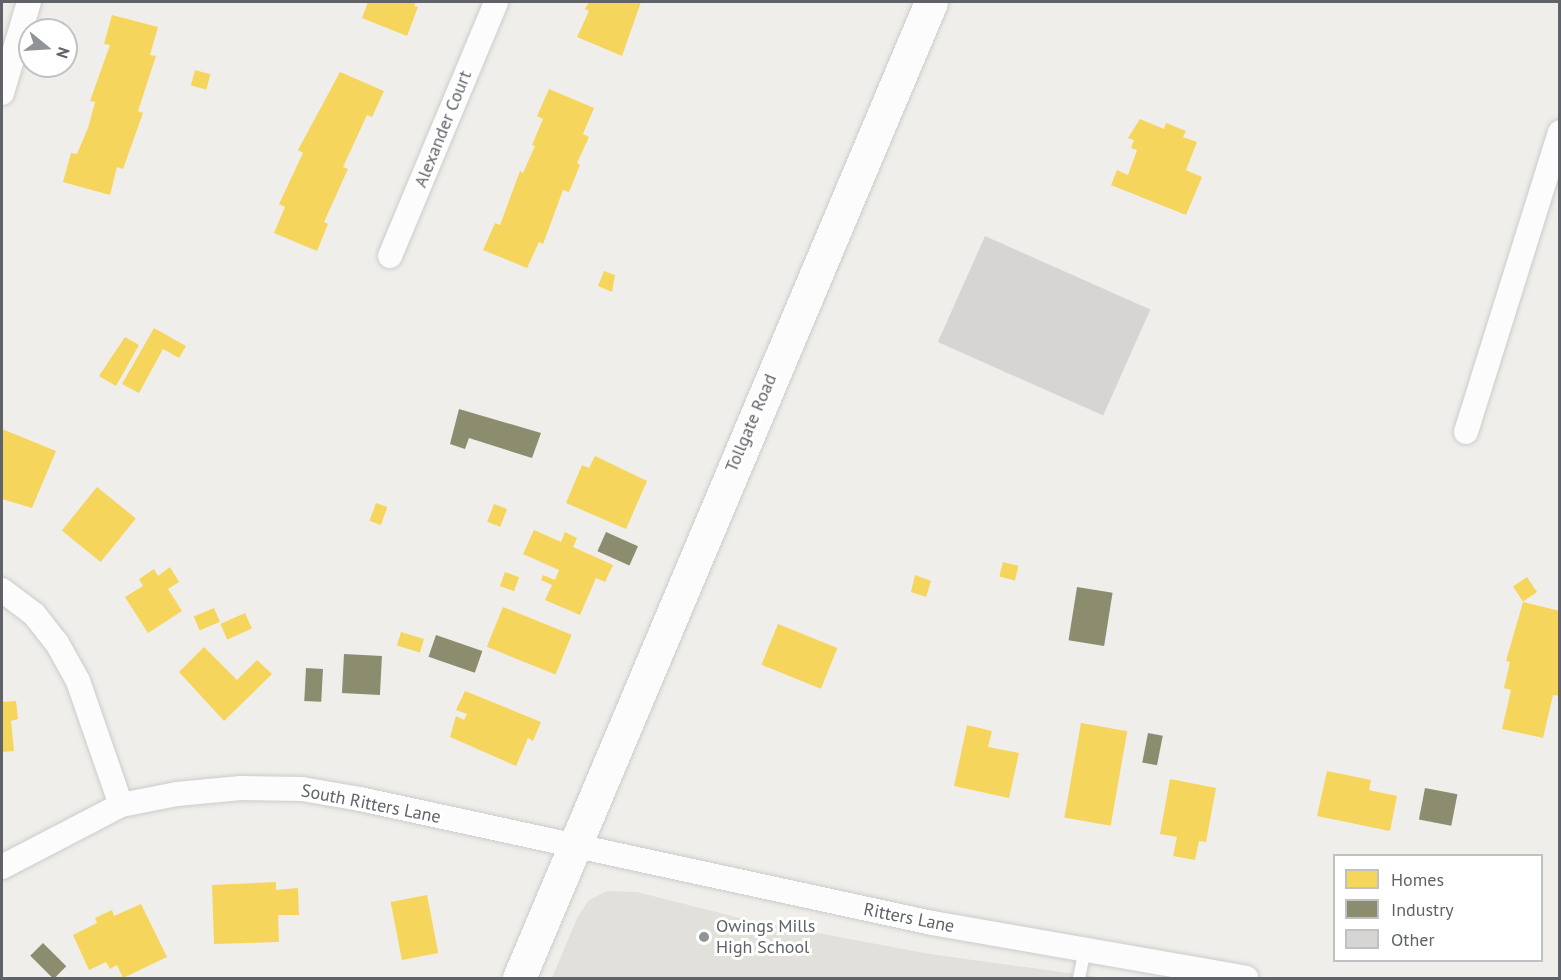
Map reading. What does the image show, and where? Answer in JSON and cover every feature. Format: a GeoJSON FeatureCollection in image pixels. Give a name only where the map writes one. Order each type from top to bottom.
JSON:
{"type":"FeatureCollection","features":[{"type":"Feature","properties":{"kind":"street"},"geometry":{"type":"LineString","coordinates":[[2,93],[29,2]]}},
{"type":"Feature","properties":{"kind":"street","name":"Alexander Court"},"geometry":{"type":"LineString","coordinates":[[390,256],[496,2]]}},
{"type":"Feature","properties":{"kind":"street","name":"Tollgate Road"},"geometry":{"type":"LineString","coordinates":[[519,978],[931,2]]}},
{"type":"Feature","properties":{"kind":"street"},"geometry":{"type":"LineString","coordinates":[[1466,432],[1560,132]]}},
{"type":"Feature","properties":{"kind":"street"},"geometry":{"type":"LineString","coordinates":[[2,590],[33,614],[57,643],[78,681],[121,805]]}},
{"type":"Feature","properties":{"kind":"street","name":"South Ritters Lane"},"geometry":{"type":"LineString","coordinates":[[2,867],[121,805],[177,794],[240,788],[302,789],[360,799],[575,847]]}},
{"type":"Feature","properties":{"kind":"street","name":"Ritters Lane"},"geometry":{"type":"LineString","coordinates":[[575,847],[932,923],[1246,978]]}},
{"type":"Feature","properties":{"kind":"lane"},"geometry":{"type":"LineString","coordinates":[[1079,978],[1085,950]]}},
{"type":"Feature","properties":{"kind":"shaded area","name":"Owings Mills High School"},"geometry":{"type":"Polygon","coordinates":[[[607,891],[637,892],[748,920],[930,954],[1104,978],[552,978],[578,916],[589,900],[607,891]]]}},
{"type":"Feature","properties":{"kind":"building: Homes"},"geometry":{"type":"Polygon","coordinates":[[[368,2],[416,2],[414,6],[418,7],[407,36],[362,18],[368,2]]]}},
{"type":"Feature","properties":{"kind":"building: Homes"},"geometry":{"type":"Polygon","coordinates":[[[589,2],[641,2],[622,56],[577,37],[589,11],[585,9],[589,2]]]}},
{"type":"Feature","properties":{"kind":"building: Homes"},"geometry":{"type":"Polygon","coordinates":[[[112,15],[158,27],[150,55],[156,56],[138,111],[143,113],[123,169],[117,167],[110,195],[63,182],[71,153],[77,154],[88,128],[95,102],[90,101],[110,45],[104,44],[112,15]]]}},
{"type":"Feature","properties":{"kind":"building: Homes"},"geometry":{"type":"Polygon","coordinates":[[[195,70],[210,74],[206,90],[191,85],[195,70]]]}},
{"type":"Feature","properties":{"kind":"building: Homes"},"geometry":{"type":"Polygon","coordinates":[[[340,72],[384,91],[372,117],[367,115],[343,167],[348,169],[324,222],[328,224],[317,251],[274,233],[285,207],[279,204],[303,153],[298,150],[340,72]]]}},
{"type":"Feature","properties":{"kind":"building: Homes"},"geometry":{"type":"Polygon","coordinates":[[[549,89],[594,108],[583,134],[589,137],[577,163],[580,165],[569,192],[563,190],[543,244],[539,242],[527,268],[483,250],[495,223],[500,225],[520,171],[523,173],[535,146],[532,145],[543,119],[537,116],[549,89]]]}},
{"type":"Feature","properties":{"kind":"building: Homes"},"geometry":{"type":"Polygon","coordinates":[[[1140,119],[1164,129],[1166,123],[1186,131],[1183,137],[1197,142],[1186,170],[1202,177],[1186,215],[1111,185],[1117,170],[1128,175],[1137,150],[1131,148],[1134,140],[1128,138],[1140,119]]]}},
{"type":"Feature","properties":{"kind":"building: Homes"},"geometry":{"type":"Polygon","coordinates":[[[604,271],[615,275],[612,292],[598,286],[604,271]]]}},
{"type":"Feature","properties":{"kind":"building: Homes"},"geometry":{"type":"Polygon","coordinates":[[[154,328],[186,346],[179,358],[163,349],[139,393],[122,384],[154,328]]]}},
{"type":"Feature","properties":{"kind":"building: Homes"},"geometry":{"type":"Polygon","coordinates":[[[125,337],[139,345],[116,386],[99,376],[125,337]]]}},
{"type":"Feature","properties":{"kind":"building: Homes"},"geometry":{"type":"Polygon","coordinates":[[[2,429],[56,451],[32,508],[2,499],[2,429]]]}},
{"type":"Feature","properties":{"kind":"building: Homes"},"geometry":{"type":"Polygon","coordinates":[[[595,456],[647,481],[626,529],[566,503],[582,465],[589,468],[595,456]]]}},
{"type":"Feature","properties":{"kind":"building: Homes"},"geometry":{"type":"Polygon","coordinates":[[[97,487],[136,518],[101,562],[62,531],[97,487]]]}},
{"type":"Feature","properties":{"kind":"building: Homes"},"geometry":{"type":"Polygon","coordinates":[[[376,503],[387,507],[381,525],[370,521],[376,503]]]}},
{"type":"Feature","properties":{"kind":"building: Homes"},"geometry":{"type":"Polygon","coordinates":[[[494,504],[507,509],[500,527],[487,522],[494,504]]]}},
{"type":"Feature","properties":{"kind":"building: Homes"},"geometry":{"type":"Polygon","coordinates":[[[534,530],[561,542],[565,532],[577,538],[573,547],[613,565],[605,582],[596,578],[580,615],[545,600],[552,585],[541,580],[543,575],[555,580],[559,570],[523,554],[534,530]]]}},
{"type":"Feature","properties":{"kind":"building: Homes"},"geometry":{"type":"Polygon","coordinates":[[[1003,562],[1019,566],[1015,580],[999,577],[1003,562]]]}},
{"type":"Feature","properties":{"kind":"building: Homes"},"geometry":{"type":"Polygon","coordinates":[[[170,567],[179,582],[168,589],[182,611],[148,633],[125,597],[143,586],[139,579],[154,569],[158,576],[170,567]]]}},
{"type":"Feature","properties":{"kind":"building: Homes"},"geometry":{"type":"Polygon","coordinates":[[[505,572],[519,577],[514,591],[500,586],[505,572]]]}},
{"type":"Feature","properties":{"kind":"building: Homes"},"geometry":{"type":"Polygon","coordinates":[[[915,575],[931,581],[926,597],[911,592],[915,575]]]}},
{"type":"Feature","properties":{"kind":"building: Homes"},"geometry":{"type":"Polygon","coordinates":[[[1527,577],[1537,592],[1523,601],[1513,587],[1527,577]]]}},
{"type":"Feature","properties":{"kind":"building: Homes"},"geometry":{"type":"Polygon","coordinates":[[[1523,602],[1560,611],[1560,696],[1553,695],[1543,738],[1502,729],[1511,690],[1504,688],[1510,662],[1506,661],[1523,602]]]}},
{"type":"Feature","properties":{"kind":"building: Homes"},"geometry":{"type":"Polygon","coordinates":[[[503,607],[572,635],[556,675],[487,647],[503,607]]]}},
{"type":"Feature","properties":{"kind":"building: Homes"},"geometry":{"type":"Polygon","coordinates":[[[214,608],[220,622],[200,630],[194,617],[214,608]]]}},
{"type":"Feature","properties":{"kind":"building: Homes"},"geometry":{"type":"Polygon","coordinates":[[[245,613],[252,629],[227,640],[220,624],[245,613]]]}},
{"type":"Feature","properties":{"kind":"building: Homes"},"geometry":{"type":"Polygon","coordinates":[[[778,624],[837,648],[821,689],[762,665],[778,624]]]}},
{"type":"Feature","properties":{"kind":"building: Homes"},"geometry":{"type":"Polygon","coordinates":[[[401,632],[424,639],[420,652],[397,645],[401,632]]]}},
{"type":"Feature","properties":{"kind":"building: Homes"},"geometry":{"type":"Polygon","coordinates":[[[204,647],[237,680],[257,660],[272,674],[224,721],[179,672],[204,647]]]}},
{"type":"Feature","properties":{"kind":"building: Homes"},"geometry":{"type":"Polygon","coordinates":[[[465,691],[541,722],[533,741],[528,738],[516,766],[450,737],[456,716],[464,720],[467,714],[456,710],[465,691]]]}},
{"type":"Feature","properties":{"kind":"building: Homes"},"geometry":{"type":"Polygon","coordinates":[[[16,701],[18,719],[11,721],[14,751],[2,752],[2,702],[16,701]]]}},
{"type":"Feature","properties":{"kind":"building: Homes"},"geometry":{"type":"Polygon","coordinates":[[[1081,723],[1127,731],[1111,826],[1064,818],[1081,723]]]}},
{"type":"Feature","properties":{"kind":"building: Homes"},"geometry":{"type":"Polygon","coordinates":[[[967,725],[992,731],[988,747],[1019,753],[1009,798],[954,786],[967,725]]]}},
{"type":"Feature","properties":{"kind":"building: Homes"},"geometry":{"type":"Polygon","coordinates":[[[1327,771],[1371,780],[1369,790],[1397,796],[1390,831],[1317,816],[1327,771]]]}},
{"type":"Feature","properties":{"kind":"building: Homes"},"geometry":{"type":"Polygon","coordinates":[[[1170,779],[1216,788],[1206,842],[1199,841],[1195,860],[1173,856],[1177,837],[1160,834],[1170,779]]]}},
{"type":"Feature","properties":{"kind":"building: Homes"},"geometry":{"type":"Polygon","coordinates":[[[276,882],[276,890],[298,888],[299,915],[278,915],[279,942],[214,944],[212,885],[276,882]]]}},
{"type":"Feature","properties":{"kind":"building: Homes"},"geometry":{"type":"Polygon","coordinates":[[[427,895],[438,953],[402,960],[391,902],[427,895]]]}},
{"type":"Feature","properties":{"kind":"building: Homes"},"geometry":{"type":"Polygon","coordinates":[[[141,904],[167,957],[123,978],[117,965],[110,969],[106,962],[89,970],[73,935],[97,923],[95,918],[112,910],[114,916],[141,904]]]}},
{"type":"Feature","properties":{"kind":"building: Industry"},"geometry":{"type":"Polygon","coordinates":[[[459,409],[541,433],[532,458],[469,438],[465,449],[450,444],[459,409]]]}},
{"type":"Feature","properties":{"kind":"building: Industry"},"geometry":{"type":"Polygon","coordinates":[[[606,532],[638,546],[629,565],[597,551],[606,532]]]}},
{"type":"Feature","properties":{"kind":"building: Industry"},"geometry":{"type":"Polygon","coordinates":[[[1077,587],[1113,593],[1104,646],[1069,640],[1077,587]]]}},
{"type":"Feature","properties":{"kind":"building: Industry"},"geometry":{"type":"Polygon","coordinates":[[[436,635],[482,651],[475,673],[429,657],[436,635]]]}},
{"type":"Feature","properties":{"kind":"building: Industry"},"geometry":{"type":"Polygon","coordinates":[[[344,654],[382,656],[380,695],[342,693],[344,654]]]}},
{"type":"Feature","properties":{"kind":"building: Industry"},"geometry":{"type":"Polygon","coordinates":[[[306,668],[323,669],[321,702],[304,701],[306,668]]]}},
{"type":"Feature","properties":{"kind":"building: Industry"},"geometry":{"type":"Polygon","coordinates":[[[1148,733],[1163,736],[1157,765],[1142,762],[1148,733]]]}},
{"type":"Feature","properties":{"kind":"building: Industry"},"geometry":{"type":"Polygon","coordinates":[[[1425,788],[1457,794],[1451,826],[1419,819],[1425,788]]]}},
{"type":"Feature","properties":{"kind":"building: Industry"},"geometry":{"type":"Polygon","coordinates":[[[43,943],[66,966],[53,978],[30,956],[43,943]]]}},
{"type":"Feature","properties":{"kind":"building: Other"},"geometry":{"type":"Polygon","coordinates":[[[985,236],[1150,310],[1103,416],[938,342],[985,236]]]}},
{"type":"Feature","properties":{"kind":"place","name":"Owings Mills High School"},"geometry":{"type":"Point","coordinates":[704,937]}}]}
